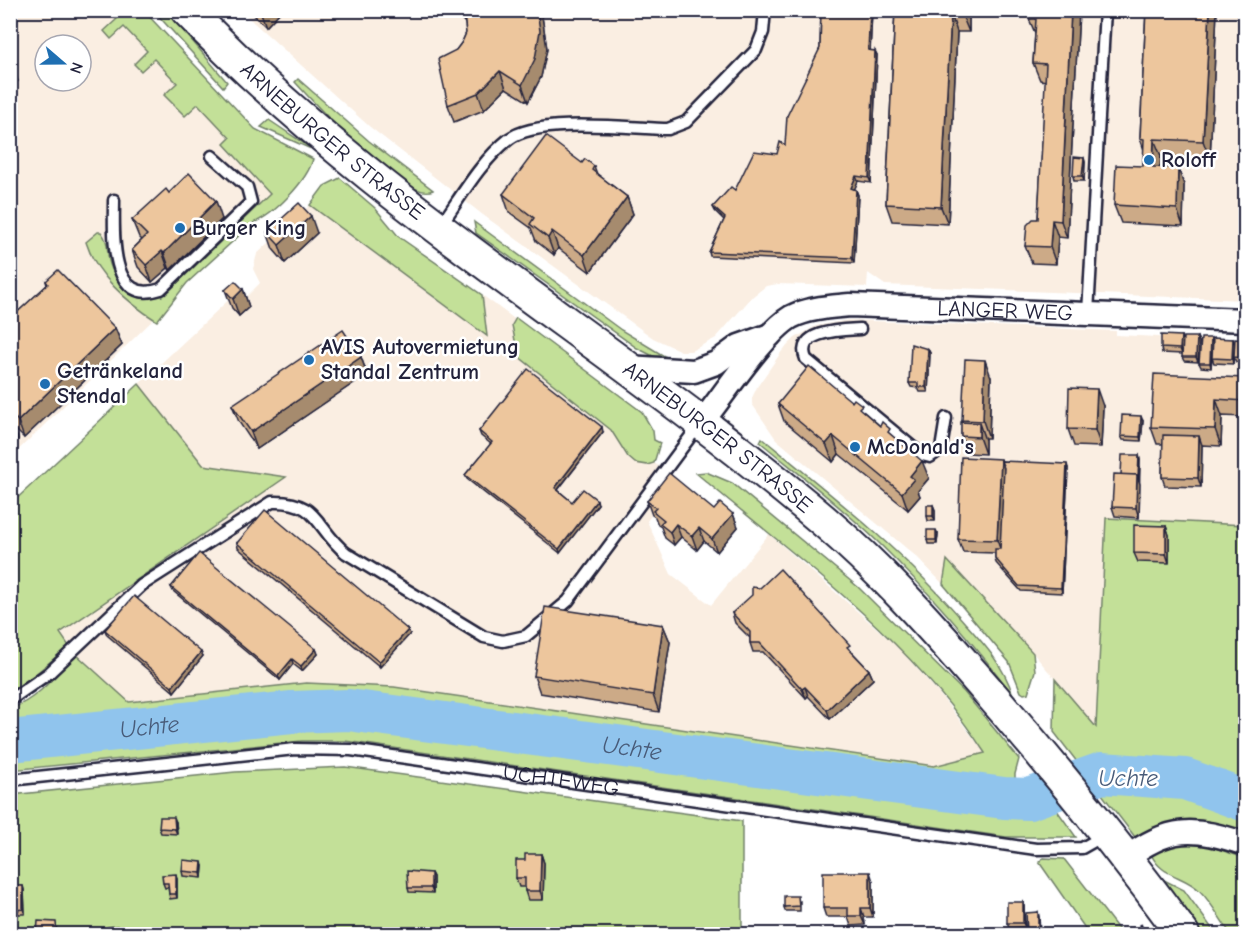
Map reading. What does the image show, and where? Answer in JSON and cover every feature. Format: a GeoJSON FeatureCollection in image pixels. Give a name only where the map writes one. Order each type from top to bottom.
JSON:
{"type":"FeatureCollection","features":[{"type":"Feature","properties":{"kind":"main road","name":"ARNEBURGER STRASSE"},"geometry":{"type":"LineString","coordinates":[[187,10],[283,103],[438,229],[702,422],[823,520],[879,570],[1050,763],[1183,934]]}},
{"type":"Feature","properties":{"kind":"street","name":"LANGER WEG"},"geometry":{"type":"LineString","coordinates":[[702,422],[771,334],[792,317],[822,308],[850,305],[1245,320]]}},
{"type":"Feature","properties":{"kind":"street","name":"LANGER WEG"},"geometry":{"type":"LineString","coordinates":[[627,367],[694,370],[716,363],[739,346],[771,334]]}},
{"type":"Feature","properties":{"kind":"street"},"geometry":{"type":"LineString","coordinates":[[1125,859],[1150,840],[1174,834],[1199,831],[1245,844]]}},
{"type":"Feature","properties":{"kind":"lane"},"geometry":{"type":"LineString","coordinates":[[438,229],[485,163],[510,138],[540,126],[668,129],[686,122],[756,50],[764,33],[765,10]]}},
{"type":"Feature","properties":{"kind":"lane"},"geometry":{"type":"LineString","coordinates":[[1088,313],[1106,10]]}},
{"type":"Feature","properties":{"kind":"lane"},"geometry":{"type":"LineString","coordinates":[[114,200],[116,264],[122,274],[140,291],[145,293],[161,289],[251,202],[247,187],[212,156]]}},
{"type":"Feature","properties":{"kind":"lane"},"geometry":{"type":"LineString","coordinates":[[860,329],[819,333],[806,347],[804,354],[806,359],[921,455],[930,457],[940,449],[946,418]]}},
{"type":"Feature","properties":{"kind":"lane"},"geometry":{"type":"LineString","coordinates":[[10,700],[50,673],[142,585],[272,502],[290,501],[308,509],[320,522],[330,540],[346,553],[484,637],[503,641],[525,636],[568,601],[702,422]]}},
{"type":"Feature","properties":{"kind":"lane","name":"UCHTEWEG"},"geometry":{"type":"LineString","coordinates":[[10,780],[295,749],[351,750],[1036,849],[1082,848],[1100,827]]}},
{"type":"Feature","properties":{"kind":"shaded area"},"geometry":{"type":"Polygon","coordinates":[[[11,11],[115,11],[283,180],[156,317],[11,457],[11,11]]]}},
{"type":"Feature","properties":{"kind":"shaded area"},"geometry":{"type":"Polygon","coordinates":[[[241,11],[1245,11],[1245,300],[885,285],[868,273],[867,287],[778,284],[766,286],[752,297],[716,338],[691,351],[681,351],[653,338],[483,215],[370,127],[241,11]]]}},
{"type":"Feature","properties":{"kind":"shaded area"},"geometry":{"type":"Polygon","coordinates":[[[310,205],[487,336],[482,295],[645,416],[654,440],[660,443],[654,463],[678,480],[647,521],[671,574],[711,605],[769,534],[898,647],[937,691],[985,753],[934,766],[394,687],[306,683],[129,702],[76,654],[59,634],[285,478],[203,465],[139,384],[238,291],[246,297],[260,283],[253,269],[257,254],[310,205]]]}},
{"type":"Feature","properties":{"kind":"shaded area"},"geometry":{"type":"Polygon","coordinates":[[[848,320],[1116,331],[1116,335],[1245,341],[1245,525],[1106,518],[1096,728],[1033,653],[947,561],[943,584],[918,558],[776,439],[752,404],[757,387],[782,351],[795,338],[816,326],[848,320]]]}},
{"type":"Feature","properties":{"kind":"green space"},"geometry":{"type":"Polygon","coordinates":[[[109,11],[144,11],[255,129],[313,159],[310,168],[289,196],[270,213],[253,223],[187,283],[157,321],[124,297],[105,277],[86,242],[101,232],[107,244],[110,264],[119,281],[141,296],[158,296],[167,293],[270,194],[224,144],[230,138],[198,104],[185,116],[164,95],[177,83],[154,59],[141,71],[134,64],[147,51],[124,27],[111,39],[104,31],[117,19],[109,11]]]}},
{"type":"Feature","properties":{"kind":"green space"},"geometry":{"type":"Polygon","coordinates":[[[154,11],[167,11],[227,82],[223,87],[154,11]]]}},
{"type":"Feature","properties":{"kind":"green space"},"geometry":{"type":"Polygon","coordinates":[[[298,79],[369,141],[433,190],[420,190],[382,168],[321,110],[295,82],[298,79]]]}},
{"type":"Feature","properties":{"kind":"green space"},"geometry":{"type":"Polygon","coordinates":[[[269,120],[309,147],[309,148],[261,127],[269,120]]]}},
{"type":"Feature","properties":{"kind":"green space"},"geometry":{"type":"Polygon","coordinates":[[[340,178],[375,208],[399,237],[482,295],[487,336],[310,205],[324,186],[340,178]]]}},
{"type":"Feature","properties":{"kind":"green space"},"geometry":{"type":"Polygon","coordinates":[[[474,222],[621,330],[664,356],[684,364],[659,359],[637,348],[476,233],[474,222]]]}},
{"type":"Feature","properties":{"kind":"green space"},"geometry":{"type":"Polygon","coordinates":[[[516,318],[642,412],[653,431],[654,440],[660,443],[654,463],[647,465],[635,463],[628,457],[611,430],[518,356],[512,325],[516,318]]]}},
{"type":"Feature","properties":{"kind":"green space"},"geometry":{"type":"Polygon","coordinates":[[[139,384],[203,465],[286,477],[60,633],[69,646],[11,692],[11,504],[139,384]]]}},
{"type":"Feature","properties":{"kind":"green space"},"geometry":{"type":"Polygon","coordinates":[[[762,438],[868,526],[942,597],[987,648],[1005,675],[1013,695],[965,636],[897,561],[821,491],[760,442],[762,438]]]}},
{"type":"Feature","properties":{"kind":"green space"},"geometry":{"type":"Polygon","coordinates":[[[706,472],[732,483],[858,587],[964,692],[1019,759],[1015,784],[1037,782],[1076,837],[1006,837],[345,741],[302,741],[11,770],[10,709],[38,693],[76,654],[129,702],[306,683],[394,687],[934,766],[985,753],[956,712],[888,637],[813,569],[696,473],[706,472]]]}},
{"type":"Feature","properties":{"kind":"green space"},"geometry":{"type":"Polygon","coordinates":[[[1106,518],[1245,525],[1245,833],[1135,837],[1054,732],[1055,679],[1096,727],[1106,518]]]}},
{"type":"Feature","properties":{"kind":"green space"},"geometry":{"type":"Polygon","coordinates":[[[947,560],[1033,653],[1035,671],[1028,693],[1021,692],[1009,662],[943,584],[947,560]]]}},
{"type":"Feature","properties":{"kind":"green space"},"geometry":{"type":"Polygon","coordinates":[[[345,767],[742,821],[742,934],[11,934],[11,795],[235,772],[345,767]]]}},
{"type":"Feature","properties":{"kind":"green space"},"geometry":{"type":"Polygon","coordinates":[[[1201,839],[1209,846],[1245,858],[1245,934],[1231,934],[1200,891],[1167,872],[1155,862],[1151,854],[1162,845],[1201,839]]]}},
{"type":"Feature","properties":{"kind":"green space"},"geometry":{"type":"Polygon","coordinates":[[[1043,858],[1064,859],[1122,934],[1089,934],[1039,862],[1043,858]]]}},
{"type":"Feature","properties":{"kind":"green space"},"geometry":{"type":"Polygon","coordinates":[[[1146,865],[1162,879],[1184,890],[1216,934],[1199,934],[1146,865]]]}},
{"type":"Feature","properties":{"kind":"building"},"geometry":{"type":"Polygon","coordinates":[[[462,10],[537,10],[540,31],[535,59],[522,85],[500,71],[478,93],[448,105],[438,59],[456,50],[462,42],[466,33],[462,10]]]}},
{"type":"Feature","properties":{"kind":"building"},"geometry":{"type":"Polygon","coordinates":[[[821,10],[870,10],[868,50],[875,51],[869,178],[856,176],[851,188],[856,190],[852,258],[709,252],[725,218],[713,207],[731,187],[735,190],[754,151],[777,154],[780,142],[785,145],[787,116],[820,48],[821,10]]]}},
{"type":"Feature","properties":{"kind":"building"},"geometry":{"type":"Polygon","coordinates":[[[895,10],[962,10],[962,15],[951,14],[941,207],[886,204],[895,10]]]}},
{"type":"Feature","properties":{"kind":"building"},"geometry":{"type":"Polygon","coordinates":[[[1030,10],[1071,10],[1061,221],[1052,220],[1050,247],[1025,246],[1027,225],[1033,219],[1038,219],[1046,64],[1033,63],[1036,19],[1029,19],[1030,10]]]}},
{"type":"Feature","properties":{"kind":"building"},"geometry":{"type":"Polygon","coordinates":[[[1146,10],[1210,10],[1203,141],[1154,139],[1153,167],[1178,168],[1177,209],[1114,205],[1116,165],[1143,166],[1144,139],[1140,138],[1146,10]]]}},
{"type":"Feature","properties":{"kind":"building"},"geometry":{"type":"Polygon","coordinates":[[[10,70],[16,76],[10,81],[10,70]]]}},
{"type":"Feature","properties":{"kind":"building"},"geometry":{"type":"Polygon","coordinates":[[[546,136],[582,163],[585,159],[594,166],[592,170],[627,197],[584,255],[552,231],[548,238],[530,224],[534,218],[503,194],[546,136]]]}},
{"type":"Feature","properties":{"kind":"building"},"geometry":{"type":"Polygon","coordinates":[[[1074,157],[1084,158],[1082,176],[1073,176],[1074,157]]]}},
{"type":"Feature","properties":{"kind":"building"},"geometry":{"type":"Polygon","coordinates":[[[189,173],[216,201],[164,253],[162,251],[146,265],[132,250],[147,235],[132,220],[166,189],[169,193],[189,173]]]}},
{"type":"Feature","properties":{"kind":"building"},"geometry":{"type":"Polygon","coordinates":[[[299,203],[311,216],[279,245],[267,232],[299,203]]]}},
{"type":"Feature","properties":{"kind":"building","name":"Getränkeland Stendal"},"geometry":{"type":"Polygon","coordinates":[[[58,270],[115,328],[18,421],[10,413],[10,319],[48,284],[46,281],[58,270]]]}},
{"type":"Feature","properties":{"kind":"building"},"geometry":{"type":"Polygon","coordinates":[[[235,281],[243,289],[233,299],[225,290],[235,281]]]}},
{"type":"Feature","properties":{"kind":"building"},"geometry":{"type":"Polygon","coordinates":[[[343,330],[361,357],[251,432],[232,405],[343,330]]]}},
{"type":"Feature","properties":{"kind":"building"},"geometry":{"type":"Polygon","coordinates":[[[1161,335],[1181,336],[1180,349],[1161,348],[1161,335]]]}},
{"type":"Feature","properties":{"kind":"building"},"geometry":{"type":"Polygon","coordinates":[[[1183,337],[1197,337],[1196,357],[1182,357],[1183,337]]]}},
{"type":"Feature","properties":{"kind":"building"},"geometry":{"type":"Polygon","coordinates":[[[1201,338],[1211,338],[1210,363],[1199,363],[1201,338]]]}},
{"type":"Feature","properties":{"kind":"building"},"geometry":{"type":"Polygon","coordinates":[[[1213,338],[1233,339],[1232,359],[1212,358],[1213,338]]]}},
{"type":"Feature","properties":{"kind":"building"},"geometry":{"type":"Polygon","coordinates":[[[1235,339],[1245,340],[1245,358],[1234,357],[1235,339]]]}},
{"type":"Feature","properties":{"kind":"building"},"geometry":{"type":"Polygon","coordinates":[[[911,344],[928,349],[926,387],[918,387],[918,383],[909,383],[911,344]]]}},
{"type":"Feature","properties":{"kind":"building"},"geometry":{"type":"Polygon","coordinates":[[[965,359],[985,360],[983,421],[962,420],[965,359]]]}},
{"type":"Feature","properties":{"kind":"building","name":"McDonald's"},"geometry":{"type":"Polygon","coordinates":[[[809,366],[852,402],[854,399],[862,405],[859,408],[880,426],[882,422],[890,429],[888,432],[922,461],[910,476],[914,479],[902,493],[833,436],[826,444],[778,404],[809,366]]]}},
{"type":"Feature","properties":{"kind":"building"},"geometry":{"type":"Polygon","coordinates":[[[528,369],[602,427],[555,488],[572,502],[583,489],[597,500],[559,549],[465,475],[492,442],[479,431],[528,369]]]}},
{"type":"Feature","properties":{"kind":"building"},"geometry":{"type":"Polygon","coordinates":[[[1154,374],[1245,378],[1245,401],[1216,399],[1215,429],[1151,427],[1154,374]]]}},
{"type":"Feature","properties":{"kind":"building"},"geometry":{"type":"Polygon","coordinates":[[[1069,388],[1097,389],[1095,430],[1068,429],[1069,388]]]}},
{"type":"Feature","properties":{"kind":"building"},"geometry":{"type":"Polygon","coordinates":[[[1122,415],[1141,416],[1140,437],[1121,436],[1122,415]]]}},
{"type":"Feature","properties":{"kind":"building"},"geometry":{"type":"Polygon","coordinates":[[[961,422],[979,423],[979,437],[961,436],[961,422]]]}},
{"type":"Feature","properties":{"kind":"building"},"geometry":{"type":"Polygon","coordinates":[[[1163,435],[1199,436],[1198,478],[1162,477],[1163,435]]]}},
{"type":"Feature","properties":{"kind":"building"},"geometry":{"type":"Polygon","coordinates":[[[1122,455],[1139,455],[1138,477],[1137,475],[1121,475],[1122,455]]]}},
{"type":"Feature","properties":{"kind":"building"},"geometry":{"type":"Polygon","coordinates":[[[961,457],[1001,459],[997,540],[958,539],[961,457]]]}},
{"type":"Feature","properties":{"kind":"building"},"geometry":{"type":"Polygon","coordinates":[[[1001,461],[1067,464],[1061,588],[1019,586],[995,558],[995,549],[1000,549],[1004,468],[1001,461]]]}},
{"type":"Feature","properties":{"kind":"building"},"geometry":{"type":"Polygon","coordinates":[[[669,473],[714,510],[720,503],[733,514],[712,539],[699,528],[692,536],[676,524],[670,532],[660,524],[664,520],[653,511],[656,508],[647,501],[669,473]]]}},
{"type":"Feature","properties":{"kind":"building"},"geometry":{"type":"Polygon","coordinates":[[[1114,474],[1137,475],[1136,508],[1112,507],[1114,474]]]}},
{"type":"Feature","properties":{"kind":"building"},"geometry":{"type":"Polygon","coordinates":[[[927,505],[933,505],[933,516],[927,516],[927,505]]]}},
{"type":"Feature","properties":{"kind":"building"},"geometry":{"type":"Polygon","coordinates":[[[265,510],[408,630],[379,662],[237,543],[265,510]]]}},
{"type":"Feature","properties":{"kind":"building"},"geometry":{"type":"Polygon","coordinates":[[[1134,525],[1166,526],[1166,554],[1134,553],[1134,525]]]}},
{"type":"Feature","properties":{"kind":"building"},"geometry":{"type":"Polygon","coordinates":[[[927,530],[936,530],[936,540],[927,540],[927,530]]]}},
{"type":"Feature","properties":{"kind":"building"},"geometry":{"type":"Polygon","coordinates":[[[199,553],[316,649],[301,666],[292,659],[278,676],[171,587],[199,553]]]}},
{"type":"Feature","properties":{"kind":"building"},"geometry":{"type":"Polygon","coordinates":[[[780,569],[850,645],[847,647],[869,670],[827,710],[805,687],[802,689],[760,643],[750,643],[750,632],[732,613],[752,595],[752,587],[760,588],[780,569]]]}},
{"type":"Feature","properties":{"kind":"building"},"geometry":{"type":"Polygon","coordinates":[[[134,596],[201,652],[172,687],[105,630],[134,596]]]}},
{"type":"Feature","properties":{"kind":"building"},"geometry":{"type":"Polygon","coordinates":[[[545,607],[663,625],[653,695],[534,676],[545,607]]]}},
{"type":"Feature","properties":{"kind":"building"},"geometry":{"type":"Polygon","coordinates":[[[160,817],[174,817],[175,829],[159,828],[160,817]]]}},
{"type":"Feature","properties":{"kind":"building"},"geometry":{"type":"Polygon","coordinates":[[[525,854],[541,854],[540,891],[525,891],[525,878],[516,878],[516,860],[525,860],[525,854]]]}},
{"type":"Feature","properties":{"kind":"building"},"geometry":{"type":"Polygon","coordinates":[[[183,860],[202,862],[201,873],[182,871],[183,860]]]}},
{"type":"Feature","properties":{"kind":"building"},"geometry":{"type":"Polygon","coordinates":[[[407,871],[431,873],[431,888],[408,888],[407,871]]]}},
{"type":"Feature","properties":{"kind":"building"},"geometry":{"type":"Polygon","coordinates":[[[823,872],[870,872],[870,908],[861,908],[861,916],[848,916],[848,908],[823,908],[823,872]]]}},
{"type":"Feature","properties":{"kind":"building"},"geometry":{"type":"Polygon","coordinates":[[[176,874],[176,894],[169,894],[168,883],[163,883],[162,875],[176,874]]]}},
{"type":"Feature","properties":{"kind":"building"},"geometry":{"type":"Polygon","coordinates":[[[10,886],[23,886],[23,909],[16,910],[16,904],[10,904],[10,886]]]}},
{"type":"Feature","properties":{"kind":"building"},"geometry":{"type":"Polygon","coordinates":[[[784,896],[798,896],[799,906],[784,907],[784,896]]]}},
{"type":"Feature","properties":{"kind":"building"},"geometry":{"type":"Polygon","coordinates":[[[1007,902],[1023,902],[1023,923],[1007,923],[1007,902]]]}},
{"type":"Feature","properties":{"kind":"building"},"geometry":{"type":"Polygon","coordinates":[[[1038,912],[1038,931],[1027,932],[1026,913],[1038,912]]]}},
{"type":"Feature","properties":{"kind":"building"},"geometry":{"type":"Polygon","coordinates":[[[38,921],[56,922],[57,934],[37,934],[38,921]]]}},
{"type":"Feature","properties":{"kind":"building"},"geometry":{"type":"Polygon","coordinates":[[[117,926],[117,934],[108,934],[108,927],[117,926]]]}},
{"type":"Feature","properties":{"kind":"building"},"geometry":{"type":"Polygon","coordinates":[[[798,931],[827,931],[827,934],[798,934],[798,931]]]}},
{"type":"Feature","properties":{"kind":"waterway","name":"Uchte"},"geometry":{"type":"LineString","coordinates":[[10,741],[292,712],[348,710],[1004,798],[1029,799],[1102,773],[1185,779],[1246,801]]}},
{"type":"Feature","properties":{"kind":"place","name":"Roloff"},"geometry":{"type":"Point","coordinates":[1149,160]}},
{"type":"Feature","properties":{"kind":"place","name":"Burger King"},"geometry":{"type":"Point","coordinates":[180,228]}},
{"type":"Feature","properties":{"kind":"place","name":"AVIS Autovermietung Standal Zentrum"},"geometry":{"type":"Point","coordinates":[309,360]}},
{"type":"Feature","properties":{"kind":"place","name":"Getränkeland Stendal"},"geometry":{"type":"Point","coordinates":[45,384]}},
{"type":"Feature","properties":{"kind":"place","name":"McDonald's"},"geometry":{"type":"Point","coordinates":[855,447]}}]}
